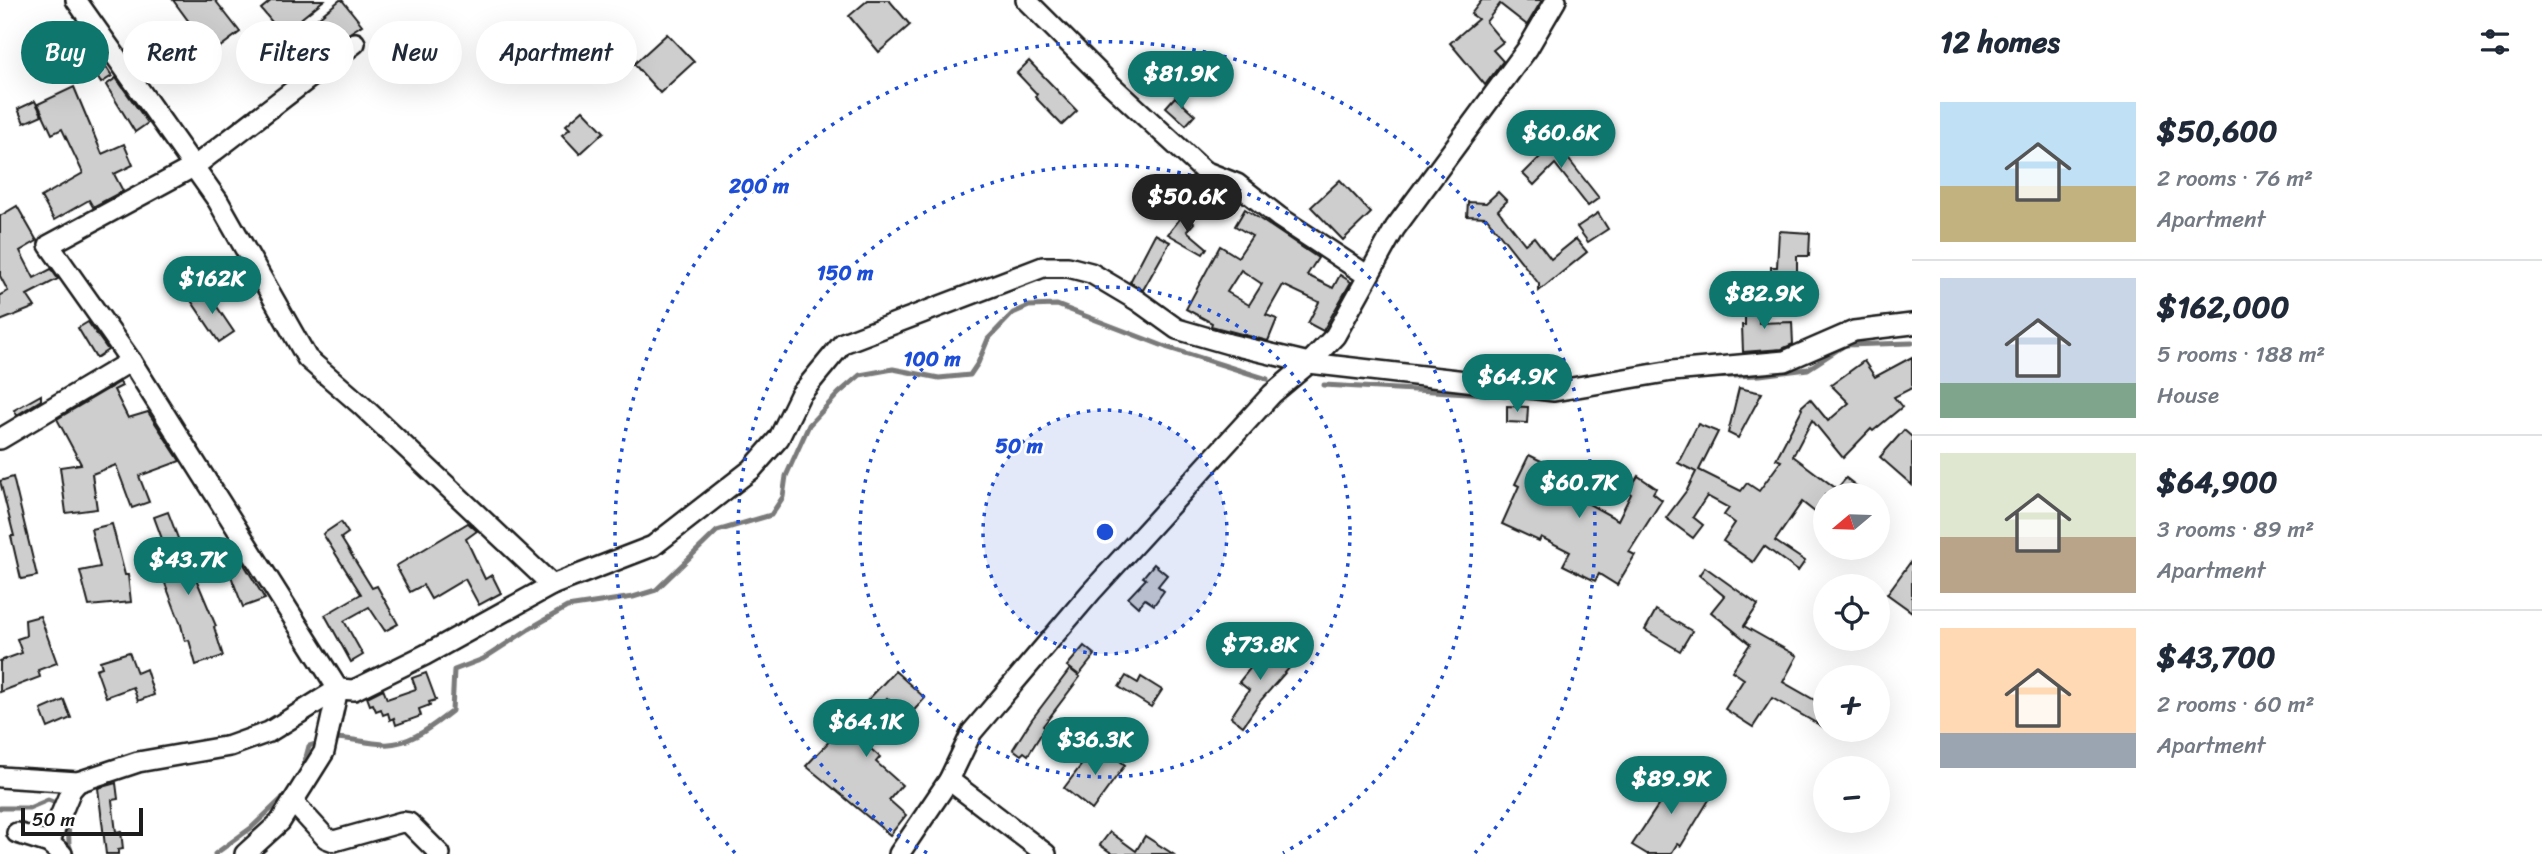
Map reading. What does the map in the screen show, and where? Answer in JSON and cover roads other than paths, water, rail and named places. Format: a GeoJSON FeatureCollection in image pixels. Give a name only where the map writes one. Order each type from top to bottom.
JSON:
{"type":"FeatureCollection","features":[{"type":"Feature","properties":{"kind":"street"},"geometry":{"type":"LineString","coordinates":[[76,0],[218,201],[307,358],[552,585]]}},
{"type":"Feature","properties":{"kind":"street"},"geometry":{"type":"LineString","coordinates":[[1026,0],[1111,85],[1204,171],[1237,184],[1368,276]]}},
{"type":"Feature","properties":{"kind":"street"},"geometry":{"type":"LineString","coordinates":[[899,854],[948,780],[972,732],[1091,592],[1272,394],[1309,363],[1335,336],[1395,228],[1528,48],[1556,0]]}},
{"type":"Feature","properties":{"kind":"street"},"geometry":{"type":"LineString","coordinates":[[248,853],[280,822],[324,752],[337,697],[131,361],[48,245],[195,166],[355,43]]}},
{"type":"Feature","properties":{"kind":"street"},"geometry":{"type":"LineString","coordinates":[[0,777],[74,786],[138,762],[230,746],[256,737],[425,655],[552,585],[653,546],[752,469],[779,438],[800,395],[843,343],[1043,267],[1068,267],[1090,273],[1177,329],[1309,363],[1554,391],[1672,371],[1786,361],[1854,331],[1912,324]]}},
{"type":"Feature","properties":{"kind":"street"},"geometry":{"type":"LineString","coordinates":[[0,439],[131,361]]}},
{"type":"Feature","properties":{"kind":"street"},"geometry":{"type":"LineString","coordinates":[[948,780],[1046,854]]}},
{"type":"Feature","properties":{"kind":"street"},"geometry":{"type":"LineString","coordinates":[[17,833],[55,849],[60,817],[74,786]]}},
{"type":"Feature","properties":{"kind":"street"},"geometry":{"type":"LineString","coordinates":[[294,803],[326,838],[334,841],[402,822],[409,823],[440,854]]}},
{"type":"Feature","properties":{"kind":"waterway"},"geometry":{"type":"LineString","coordinates":[[333,738],[383,744],[411,738],[452,711],[454,670],[483,659],[567,607],[633,597],[656,590],[717,531],[771,515],[783,497],[786,476],[809,425],[860,375],[893,369],[939,378],[970,375],[988,339],[1013,313],[1029,306],[1057,305],[1166,347],[1267,379]]}},
{"type":"Feature","properties":{"kind":"waterway"},"geometry":{"type":"LineString","coordinates":[[1709,377],[1760,375],[1808,369],[1845,345],[1912,343]]}},
{"type":"Feature","properties":{"kind":"waterway"},"geometry":{"type":"LineString","coordinates":[[1324,385],[1505,395]]}},
{"type":"Feature","properties":{"kind":"waterway"},"geometry":{"type":"LineString","coordinates":[[302,772],[309,746],[321,742]]}},
{"type":"Feature","properties":{"kind":"waterway"},"geometry":{"type":"LineString","coordinates":[[215,854],[251,828],[292,789]]}},
{"type":"Feature","properties":{"kind":"waterway"},"geometry":{"type":"LineString","coordinates":[[0,808],[29,808],[48,800],[61,805]]}},
{"type":"Feature","properties":{"kind":"waterway"},"geometry":{"type":"LineString","coordinates":[[68,816],[72,854]]}}]}
